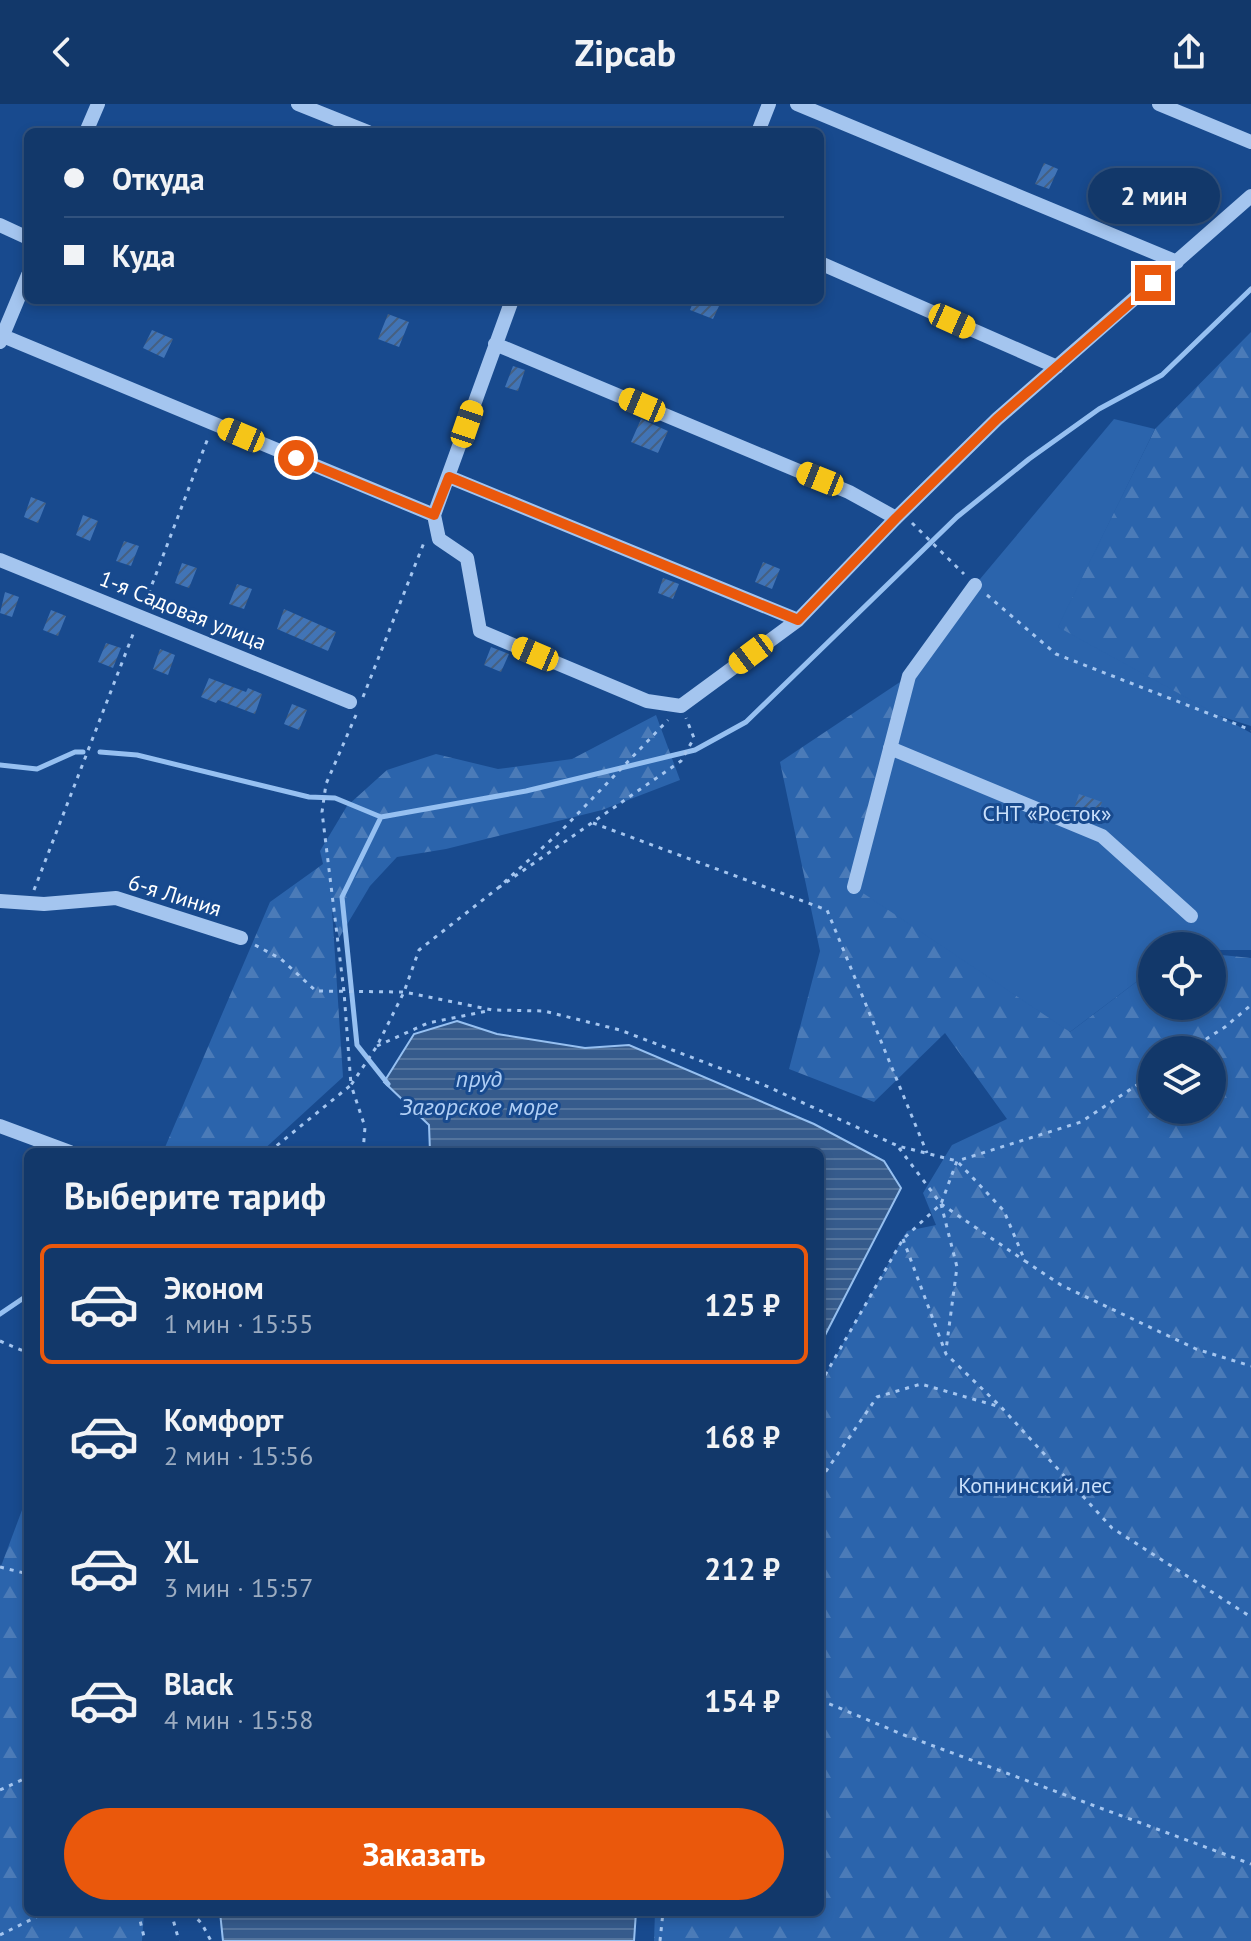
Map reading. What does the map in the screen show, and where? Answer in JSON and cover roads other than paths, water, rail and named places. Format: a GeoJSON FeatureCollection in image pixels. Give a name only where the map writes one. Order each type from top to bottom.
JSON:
{"type":"FeatureCollection","features":[{"type":"Feature","properties":{"kind":"street"},"geometry":{"type":"LineString","coordinates":[[88,128],[98,104]]}},
{"type":"Feature","properties":{"kind":"street"},"geometry":{"type":"LineString","coordinates":[[298,104],[358,128]]}},
{"type":"Feature","properties":{"kind":"street"},"geometry":{"type":"LineString","coordinates":[[760,128],[769,104]]}},
{"type":"Feature","properties":{"kind":"street"},"geometry":{"type":"LineString","coordinates":[[797,104],[1177,262]]}},
{"type":"Feature","properties":{"kind":"street"},"geometry":{"type":"LineString","coordinates":[[1159,104],[1251,142]]}},
{"type":"Feature","properties":{"kind":"street"},"geometry":{"type":"LineString","coordinates":[[508,304],[434,515],[439,539],[467,558],[480,631],[647,701],[681,706],[798,620],[997,419],[1251,196]]}},
{"type":"Feature","properties":{"kind":"street"},"geometry":{"type":"LineString","coordinates":[[0,225],[24,236]]}},
{"type":"Feature","properties":{"kind":"street"},"geometry":{"type":"LineString","coordinates":[[824,265],[1057,367]]}},
{"type":"Feature","properties":{"kind":"street"},"geometry":{"type":"LineString","coordinates":[[24,284],[1,339],[434,515]]}},
{"type":"Feature","properties":{"kind":"street"},"geometry":{"type":"LineString","coordinates":[[495,344],[849,492],[896,518]]}},
{"type":"Feature","properties":{"kind":"street"},"geometry":{"type":"LineString","coordinates":[[449,477],[798,620]]}},
{"type":"Feature","properties":{"kind":"street","name":"1-я Садовая улица"},"geometry":{"type":"LineString","coordinates":[[0,560],[350,702]]}},
{"type":"Feature","properties":{"kind":"street"},"geometry":{"type":"LineString","coordinates":[[854,887],[909,676],[975,585]]}},
{"type":"Feature","properties":{"kind":"street"},"geometry":{"type":"LineString","coordinates":[[890,748],[1102,836],[1191,916]]}},
{"type":"Feature","properties":{"kind":"street","name":"6-я Линия"},"geometry":{"type":"LineString","coordinates":[[0,901],[44,904],[116,898],[241,938]]}},
{"type":"Feature","properties":{"kind":"street"},"geometry":{"type":"LineString","coordinates":[[0,1126],[59,1148]]}},
{"type":"Feature","properties":{"kind":"water","name":"пруд Загорское море"},"geometry":{"type":"Polygon","coordinates":[[[457,1021],[497,1034],[585,1048],[629,1045],[814,1124],[884,1161],[901,1188],[824,1337],[824,1148],[430,1148],[429,1125],[384,1082],[414,1034],[457,1021]]]}},
{"type":"Feature","properties":{"kind":"water"},"geometry":{"type":"Polygon","coordinates":[[[220,1916],[636,1916],[634,1941],[223,1941],[220,1916]]]}},
{"type":"Feature","properties":{"kind":"waterway"},"geometry":{"type":"LineString","coordinates":[[388,1084],[357,1045],[342,897],[381,817],[526,791],[695,750],[746,722],[957,517],[1029,459],[1099,409],[1162,375],[1251,289]]}},
{"type":"Feature","properties":{"kind":"waterway"},"geometry":{"type":"LineString","coordinates":[[0,765],[37,769],[75,752],[83,752]]}},
{"type":"Feature","properties":{"kind":"waterway"},"geometry":{"type":"LineString","coordinates":[[100,752],[137,755],[309,797],[335,798],[381,817]]}},
{"type":"Feature","properties":{"kind":"waterway"},"geometry":{"type":"LineString","coordinates":[[0,1314],[24,1298]]}},
{"type":"Feature","properties":{"kind":"park label","name":"СНТ «Росток»"},"geometry":{"type":"Point","coordinates":[1047,813]}},
{"type":"Feature","properties":{"kind":"park label","name":"Копнинский лес"},"geometry":{"type":"Point","coordinates":[1035,1485]}}]}
